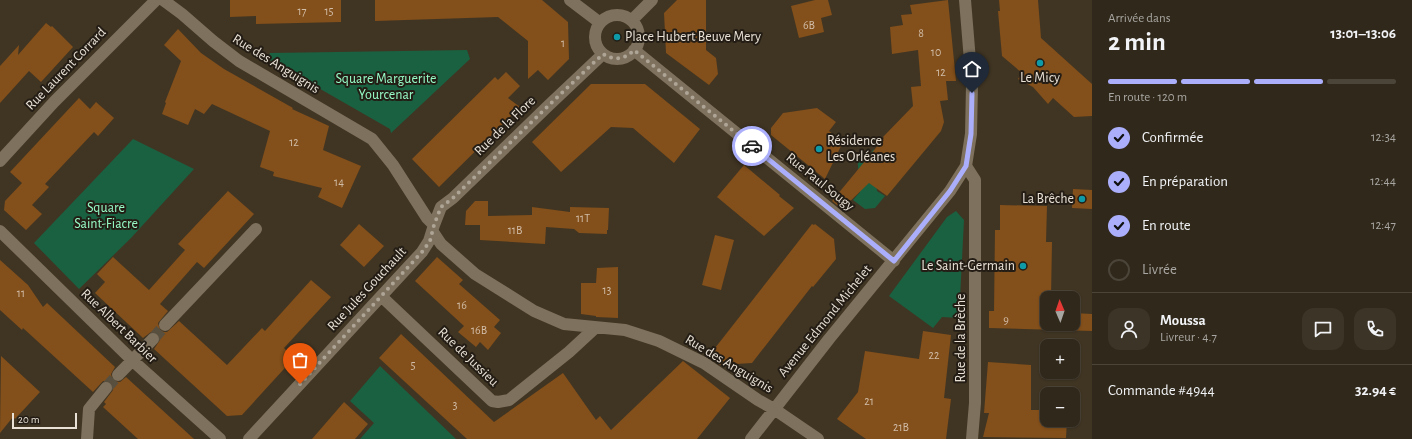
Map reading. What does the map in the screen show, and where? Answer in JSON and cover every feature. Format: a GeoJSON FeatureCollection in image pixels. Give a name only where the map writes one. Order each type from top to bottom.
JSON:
{"type":"FeatureCollection","features":[{"type":"Feature","properties":{"kind":"street","name":"Rue Laurent Corrard"},"geometry":{"type":"LineString","coordinates":[[0,161],[54,102],[156,0]]}},
{"type":"Feature","properties":{"kind":"street","name":"Rue des Anguignis"},"geometry":{"type":"LineString","coordinates":[[163,0],[239,61],[372,139],[393,165],[434,228],[442,244],[475,274],[534,311],[564,324],[625,330],[659,340],[704,363],[758,400],[774,409],[814,438]]}},
{"type":"Feature","properties":{"kind":"street"},"geometry":{"type":"LineString","coordinates":[[570,0],[599,22]]}},
{"type":"Feature","properties":{"kind":"street"},"geometry":{"type":"LineString","coordinates":[[632,20],[652,0]]}},
{"type":"Feature","properties":{"kind":"street"},"geometry":{"type":"LineString","coordinates":[[965,0],[972,85],[971,134],[966,166]]}},
{"type":"Feature","properties":{"kind":"street"},"geometry":{"type":"LineString","coordinates":[[619,14],[632,20],[636,25],[639,38],[638,45],[629,55],[623,58],[609,58],[598,49],[594,36],[599,22],[605,17],[619,14]]}},
{"type":"Feature","properties":{"kind":"street","name":"Rue Paul Sougy"},"geometry":{"type":"LineString","coordinates":[[634,50],[894,261]]}},
{"type":"Feature","properties":{"kind":"street","name":"Rue de la Flore"},"geometry":{"type":"LineString","coordinates":[[434,228],[441,207],[453,198],[603,54]]}},
{"type":"Feature","properties":{"kind":"street","name":"Avenue Edmond Michelet"},"geometry":{"type":"LineString","coordinates":[[751,439],[829,339],[950,191],[966,166]]}},
{"type":"Feature","properties":{"kind":"street","name":"Rue de la Brèche"},"geometry":{"type":"LineString","coordinates":[[966,166],[975,180],[975,396],[972,439]]}},
{"type":"Feature","properties":{"kind":"street","name":"Rue Jules Gouchault"},"geometry":{"type":"LineString","coordinates":[[249,439],[422,252],[430,241],[434,228]]}},
{"type":"Feature","properties":{"kind":"street"},"geometry":{"type":"LineString","coordinates":[[165,325],[256,229]]}},
{"type":"Feature","properties":{"kind":"street","name":"Rue Albert Barbier"},"geometry":{"type":"LineString","coordinates":[[0,231],[133,361],[220,439]]}},
{"type":"Feature","properties":{"kind":"street","name":"Rue de Jussieu"},"geometry":{"type":"LineString","coordinates":[[381,296],[492,401],[498,402],[509,400],[595,328]]}},
{"type":"Feature","properties":{"kind":"street"},"geometry":{"type":"LineString","coordinates":[[118,375],[153,339]]}},
{"type":"Feature","properties":{"kind":"street"},"geometry":{"type":"LineString","coordinates":[[87,439],[89,409],[106,388]]}},
{"type":"Feature","properties":{"kind":"green space","name":"Square Marguerite Yourcenar"},"geometry":{"type":"Polygon","coordinates":[[[467,50],[470,59],[391,133],[390,129],[268,59],[270,53],[467,50]]]}},
{"type":"Feature","properties":{"kind":"green space","name":"Square Saint-Fiacre"},"geometry":{"type":"Polygon","coordinates":[[[133,139],[194,169],[131,238],[79,289],[34,243],[133,139]]]}},
{"type":"Feature","properties":{"kind":"green space"},"geometry":{"type":"Polygon","coordinates":[[[874,149],[877,191],[885,196],[875,208],[865,209],[853,200],[860,192],[857,154],[864,160],[874,149]]]}},
{"type":"Feature","properties":{"kind":"green space"},"geometry":{"type":"Polygon","coordinates":[[[956,211],[964,220],[959,318],[942,317],[933,328],[889,296],[947,217],[956,211]]]}},
{"type":"Feature","properties":{"kind":"green space"},"geometry":{"type":"Polygon","coordinates":[[[380,366],[456,439],[360,439],[374,423],[350,401],[380,366]]]}},
{"type":"Feature","properties":{"kind":"building"},"geometry":{"type":"Polygon","coordinates":[[[230,0],[341,0],[341,22],[256,24],[256,16],[230,17],[230,0]]]}},
{"type":"Feature","properties":{"kind":"building"},"geometry":{"type":"Polygon","coordinates":[[[375,0],[542,0],[568,22],[569,59],[548,80],[538,70],[528,79],[528,41],[498,17],[375,21],[375,0]]]}},
{"type":"Feature","properties":{"kind":"building"},"geometry":{"type":"Polygon","coordinates":[[[677,0],[706,0],[706,50],[716,58],[718,74],[709,85],[666,53],[664,13],[677,0]]]}},
{"type":"Feature","properties":{"kind":"building"},"geometry":{"type":"Polygon","coordinates":[[[815,0],[828,0],[832,15],[821,18],[824,32],[799,38],[791,6],[815,0]]]}},
{"type":"Feature","properties":{"kind":"building"},"geometry":{"type":"Polygon","coordinates":[[[948,0],[956,81],[946,81],[948,100],[940,101],[944,122],[941,131],[887,196],[869,183],[842,209],[832,201],[884,138],[883,137],[913,106],[911,87],[921,86],[918,50],[892,54],[890,27],[903,25],[901,15],[912,14],[910,5],[948,0]]]}},
{"type":"Feature","properties":{"kind":"building","name":"Le Micy"},"geometry":{"type":"Polygon","coordinates":[[[999,0],[1038,0],[1041,38],[1092,84],[1092,116],[1074,117],[1053,98],[1048,104],[1033,87],[1018,79],[1022,73],[1002,56],[998,11],[1000,11],[999,0]]]}},
{"type":"Feature","properties":{"kind":"building"},"geometry":{"type":"Polygon","coordinates":[[[46,23],[51,27],[52,26],[73,47],[41,82],[29,71],[0,103],[0,66],[19,45],[18,55],[46,23]]]}},
{"type":"Feature","properties":{"kind":"building"},"geometry":{"type":"Polygon","coordinates":[[[178,29],[201,53],[224,69],[293,108],[292,109],[329,126],[323,150],[361,166],[342,208],[318,197],[322,188],[273,176],[274,172],[260,167],[270,131],[212,104],[204,114],[195,109],[188,125],[162,114],[166,103],[165,102],[181,61],[164,45],[178,29]]]}},
{"type":"Feature","properties":{"kind":"building"},"geometry":{"type":"Polygon","coordinates":[[[506,72],[520,86],[508,98],[520,107],[439,187],[412,159],[495,77],[498,80],[506,72]]]}},
{"type":"Feature","properties":{"kind":"building"},"geometry":{"type":"Polygon","coordinates":[[[591,84],[645,84],[700,129],[674,163],[633,128],[611,127],[561,172],[532,142],[591,84]]]}},
{"type":"Feature","properties":{"kind":"building"},"geometry":{"type":"Polygon","coordinates":[[[79,98],[90,109],[96,102],[114,118],[98,136],[94,132],[45,184],[49,187],[32,205],[42,214],[26,230],[4,210],[5,201],[22,183],[10,172],[79,98]]]}},
{"type":"Feature","properties":{"kind":"building","name":"Résidence Les Orléanes"},"geometry":{"type":"Polygon","coordinates":[[[817,108],[836,122],[829,131],[843,142],[825,179],[771,135],[771,128],[783,113],[817,108]]]}},
{"type":"Feature","properties":{"kind":"building"},"geometry":{"type":"Polygon","coordinates":[[[744,165],[794,208],[764,236],[717,197],[744,165]]]}},
{"type":"Feature","properties":{"kind":"building","name":"La Brêche"},"geometry":{"type":"Polygon","coordinates":[[[1073,189],[1092,190],[1092,209],[1072,208],[1073,189]]]}},
{"type":"Feature","properties":{"kind":"building"},"geometry":{"type":"Polygon","coordinates":[[[228,191],[254,214],[204,268],[197,262],[160,304],[168,311],[158,323],[160,330],[167,332],[179,321],[227,365],[262,328],[265,331],[311,280],[331,297],[284,348],[294,358],[242,415],[227,416],[154,349],[160,340],[158,333],[151,332],[143,338],[95,293],[105,282],[97,274],[113,257],[149,290],[185,250],[178,244],[228,191]]]}},
{"type":"Feature","properties":{"kind":"building"},"geometry":{"type":"Polygon","coordinates":[[[475,201],[488,201],[488,216],[532,215],[532,207],[570,212],[570,207],[609,208],[608,230],[607,234],[579,233],[574,229],[546,227],[545,244],[480,240],[480,225],[465,225],[466,211],[475,201]]]}},
{"type":"Feature","properties":{"kind":"building","name":"Le Saint-Germain"},"geometry":{"type":"Polygon","coordinates":[[[1000,205],[1047,206],[1046,242],[1052,242],[1051,291],[1040,291],[1040,329],[989,328],[989,311],[994,311],[995,230],[1000,230],[1000,205]]]}},
{"type":"Feature","properties":{"kind":"building"},"geometry":{"type":"Polygon","coordinates":[[[359,224],[384,246],[364,267],[340,245],[359,224]]]}},
{"type":"Feature","properties":{"kind":"building"},"geometry":{"type":"Polygon","coordinates":[[[812,224],[815,224],[834,239],[836,259],[813,287],[812,286],[752,363],[720,365],[708,357],[812,224]]]}},
{"type":"Feature","properties":{"kind":"building"},"geometry":{"type":"Polygon","coordinates":[[[715,235],[734,240],[721,290],[702,285],[715,235]]]}},
{"type":"Feature","properties":{"kind":"building"},"geometry":{"type":"Polygon","coordinates":[[[437,257],[463,280],[459,284],[500,320],[494,327],[501,333],[488,350],[480,342],[476,347],[458,332],[464,326],[415,281],[437,257]]]}},
{"type":"Feature","properties":{"kind":"building"},"geometry":{"type":"Polygon","coordinates":[[[0,260],[28,285],[43,307],[47,303],[115,367],[111,374],[113,381],[120,382],[126,377],[194,439],[138,439],[103,407],[106,404],[104,402],[113,390],[111,382],[103,381],[93,392],[23,328],[22,330],[0,310],[0,260]]]}},
{"type":"Feature","properties":{"kind":"building"},"geometry":{"type":"Polygon","coordinates":[[[618,267],[618,318],[596,317],[581,314],[581,283],[596,283],[597,268],[618,267]]]}},
{"type":"Feature","properties":{"kind":"building","name":"Le Saint-Germain"},"geometry":{"type":"Polygon","coordinates":[[[1080,313],[1092,314],[1092,331],[1080,331],[1080,313]]]}},
{"type":"Feature","properties":{"kind":"building"},"geometry":{"type":"Polygon","coordinates":[[[923,331],[951,335],[944,398],[951,399],[946,439],[866,439],[837,419],[858,392],[865,351],[919,359],[923,331]]]}},
{"type":"Feature","properties":{"kind":"building"},"geometry":{"type":"Polygon","coordinates":[[[401,334],[494,422],[563,373],[596,420],[600,416],[611,430],[683,361],[730,398],[697,439],[467,439],[379,358],[401,334]]]}},
{"type":"Feature","properties":{"kind":"building"},"geometry":{"type":"Polygon","coordinates":[[[1,356],[40,392],[15,419],[13,417],[0,433],[1,356]]]}},
{"type":"Feature","properties":{"kind":"building"},"geometry":{"type":"Polygon","coordinates":[[[988,362],[1031,365],[1031,410],[1040,410],[1040,427],[1067,427],[1066,438],[983,437],[989,413],[984,413],[988,362]]]}},
{"type":"Feature","properties":{"kind":"building"},"geometry":{"type":"Polygon","coordinates":[[[344,402],[368,424],[355,439],[312,439],[344,402]]]}},
{"type":"Feature","properties":{"kind":"tunnel"},"geometry":{"type":"LineString","coordinates":[[153,339],[165,325]]}},
{"type":"Feature","properties":{"kind":"tunnel"},"geometry":{"type":"LineString","coordinates":[[106,388],[118,375]]}},
{"type":"Feature","properties":{"kind":"way so far"},"geometry":{"type":"LineString","coordinates":[[300,384],[422,252],[430,241],[441,207],[453,198],[603,54],[609,58],[616,59],[623,58],[634,50],[752,146]]}},
{"type":"Feature","properties":{"kind":"place","name":"Place Hubert Beuve Mery"},"geometry":{"type":"Point","coordinates":[617,37]}},
{"type":"Feature","properties":{"kind":"place","name":"Le Micy"},"geometry":{"type":"Point","coordinates":[1040,63]}},
{"type":"Feature","properties":{"kind":"place","name":"Résidence Les Orléanes"},"geometry":{"type":"Point","coordinates":[819,149]}},
{"type":"Feature","properties":{"kind":"place","name":"La Brêche"},"geometry":{"type":"Point","coordinates":[1082,199]}},
{"type":"Feature","properties":{"kind":"place","name":"Le Saint-Germain"},"geometry":{"type":"Point","coordinates":[1023,266]}},
{"type":"Feature","properties":{"kind":"route"},"geometry":{"type":"LineString","coordinates":[[752,146],[894,261],[950,191],[966,166],[971,134],[972,93]]}}]}
